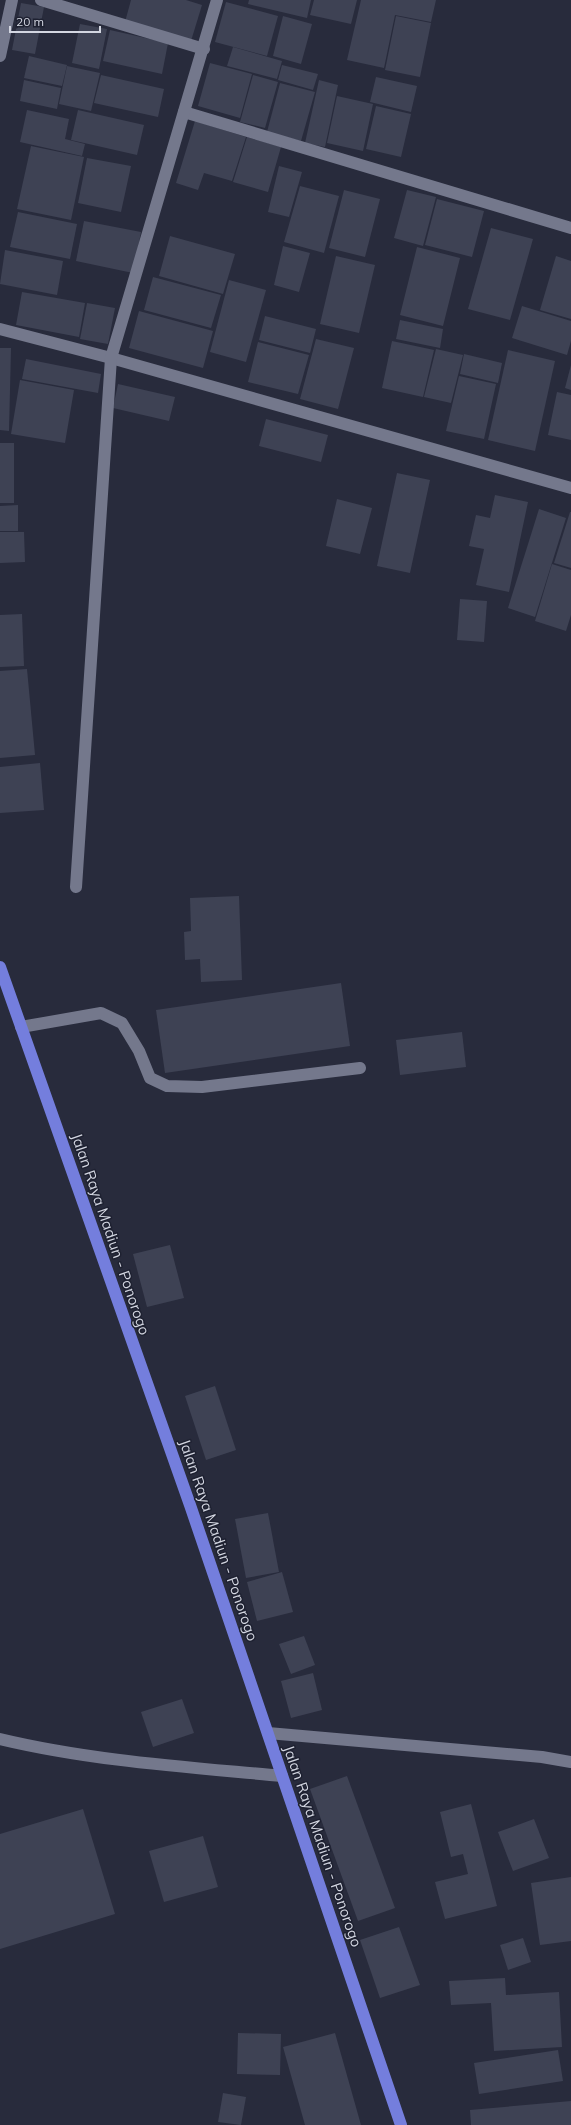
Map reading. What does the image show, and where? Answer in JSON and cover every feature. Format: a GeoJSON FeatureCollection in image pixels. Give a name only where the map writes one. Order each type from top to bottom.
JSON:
{"type":"FeatureCollection","features":[{"type":"Feature","properties":{"kind":"highway","name":"Jalan Raya Madiun - Ponorogo"},"geometry":{"type":"LineString","coordinates":[[0,967],[188,1498],[400,2125]]}},
{"type":"Feature","properties":{"kind":"street"},"geometry":{"type":"LineString","coordinates":[[0,56],[12,0]]}},
{"type":"Feature","properties":{"kind":"street"},"geometry":{"type":"LineString","coordinates":[[41,0],[204,49]]}},
{"type":"Feature","properties":{"kind":"street"},"geometry":{"type":"LineString","coordinates":[[76,887],[111,358],[204,49],[217,0]]}},
{"type":"Feature","properties":{"kind":"street"},"geometry":{"type":"LineString","coordinates":[[184,112],[571,228]]}},
{"type":"Feature","properties":{"kind":"street"},"geometry":{"type":"LineString","coordinates":[[0,329],[111,358],[571,488]]}},
{"type":"Feature","properties":{"kind":"street"},"geometry":{"type":"LineString","coordinates":[[21,1027],[101,1013],[122,1023],[139,1051],[150,1078],[166,1086],[202,1087],[360,1068]]}},
{"type":"Feature","properties":{"kind":"street"},"geometry":{"type":"LineString","coordinates":[[268,1733],[542,1757],[571,1762]]}},
{"type":"Feature","properties":{"kind":"street"},"geometry":{"type":"LineString","coordinates":[[0,1738],[22,1744],[149,1764],[282,1776]]}},
{"type":"Feature","properties":{"kind":"building"},"geometry":{"type":"Polygon","coordinates":[[[131,0],[186,0],[202,5],[191,41],[125,22],[131,0]]]}},
{"type":"Feature","properties":{"kind":"building"},"geometry":{"type":"Polygon","coordinates":[[[249,0],[311,0],[307,18],[248,4],[249,0]]]}},
{"type":"Feature","properties":{"kind":"building"},"geometry":{"type":"Polygon","coordinates":[[[314,0],[357,0],[351,24],[310,15],[314,0]]]}},
{"type":"Feature","properties":{"kind":"building"},"geometry":{"type":"Polygon","coordinates":[[[361,0],[436,0],[431,22],[395,15],[384,68],[347,60],[361,0]]]}},
{"type":"Feature","properties":{"kind":"building"},"geometry":{"type":"Polygon","coordinates":[[[226,2],[278,16],[267,56],[215,42],[226,2]]]}},
{"type":"Feature","properties":{"kind":"building"},"geometry":{"type":"Polygon","coordinates":[[[21,3],[44,7],[35,54],[12,50],[21,3]]]}},
{"type":"Feature","properties":{"kind":"building"},"geometry":{"type":"Polygon","coordinates":[[[283,16],[312,24],[301,64],[273,56],[283,16]]]}},
{"type":"Feature","properties":{"kind":"building"},"geometry":{"type":"Polygon","coordinates":[[[396,16],[431,23],[420,77],[385,70],[396,16]]]}},
{"type":"Feature","properties":{"kind":"building"},"geometry":{"type":"Polygon","coordinates":[[[80,24],[107,29],[99,69],[72,63],[80,24]]]}},
{"type":"Feature","properties":{"kind":"building"},"geometry":{"type":"Polygon","coordinates":[[[110,30],[168,43],[162,74],[103,61],[110,30]]]}},
{"type":"Feature","properties":{"kind":"building"},"geometry":{"type":"Polygon","coordinates":[[[233,47],[282,61],[277,79],[227,66],[233,47]]]}},
{"type":"Feature","properties":{"kind":"building"},"geometry":{"type":"Polygon","coordinates":[[[29,56],[67,65],[62,86],[24,78],[29,56]]]}},
{"type":"Feature","properties":{"kind":"building"},"geometry":{"type":"Polygon","coordinates":[[[210,63],[252,74],[240,118],[198,106],[210,63]]]}},
{"type":"Feature","properties":{"kind":"building"},"geometry":{"type":"Polygon","coordinates":[[[282,65],[318,74],[313,90],[278,80],[282,65]]]}},
{"type":"Feature","properties":{"kind":"building"},"geometry":{"type":"Polygon","coordinates":[[[67,66],[100,73],[91,111],[59,104],[67,66]]]}},
{"type":"Feature","properties":{"kind":"building"},"geometry":{"type":"Polygon","coordinates":[[[101,75],[164,89],[158,117],[94,103],[101,75]]]}},
{"type":"Feature","properties":{"kind":"building"},"geometry":{"type":"Polygon","coordinates":[[[253,75],[278,82],[265,128],[240,122],[253,75]]]}},
{"type":"Feature","properties":{"kind":"building"},"geometry":{"type":"Polygon","coordinates":[[[376,77],[417,86],[411,112],[370,102],[376,77]]]}},
{"type":"Feature","properties":{"kind":"building"},"geometry":{"type":"Polygon","coordinates":[[[24,80],[61,88],[57,109],[20,101],[24,80]]]}},
{"type":"Feature","properties":{"kind":"building"},"geometry":{"type":"Polygon","coordinates":[[[319,80],[338,85],[325,147],[305,143],[319,80]]]}},
{"type":"Feature","properties":{"kind":"building"},"geometry":{"type":"Polygon","coordinates":[[[280,83],[315,92],[301,141],[267,132],[280,83]]]}},
{"type":"Feature","properties":{"kind":"building"},"geometry":{"type":"Polygon","coordinates":[[[337,96],[373,104],[363,151],[327,143],[337,96]]]}},
{"type":"Feature","properties":{"kind":"building"},"geometry":{"type":"Polygon","coordinates":[[[376,106],[411,114],[401,157],[366,149],[376,106]]]}},
{"type":"Feature","properties":{"kind":"building"},"geometry":{"type":"Polygon","coordinates":[[[27,110],[69,119],[65,139],[85,144],[82,156],[20,142],[27,110]]]}},
{"type":"Feature","properties":{"kind":"building"},"geometry":{"type":"Polygon","coordinates":[[[78,110],[144,125],[137,155],[71,140],[78,110]]]}},
{"type":"Feature","properties":{"kind":"building"},"geometry":{"type":"Polygon","coordinates":[[[195,121],[246,137],[232,181],[204,173],[198,190],[176,183],[195,121]]]}},
{"type":"Feature","properties":{"kind":"building"},"geometry":{"type":"Polygon","coordinates":[[[247,137],[281,147],[268,192],[233,182],[247,137]]]}},
{"type":"Feature","properties":{"kind":"building"},"geometry":{"type":"Polygon","coordinates":[[[31,146],[84,157],[71,220],[17,209],[31,146]]]}},
{"type":"Feature","properties":{"kind":"building"},"geometry":{"type":"Polygon","coordinates":[[[87,158],[131,166],[121,212],[78,203],[87,158]]]}},
{"type":"Feature","properties":{"kind":"building"},"geometry":{"type":"Polygon","coordinates":[[[279,166],[302,172],[289,217],[268,212],[279,166]]]}},
{"type":"Feature","properties":{"kind":"building"},"geometry":{"type":"Polygon","coordinates":[[[300,186],[339,196],[324,253],[284,242],[300,186]]]}},
{"type":"Feature","properties":{"kind":"building"},"geometry":{"type":"Polygon","coordinates":[[[344,190],[380,199],[365,257],[329,248],[344,190]]]}},
{"type":"Feature","properties":{"kind":"building"},"geometry":{"type":"Polygon","coordinates":[[[407,190],[436,197],[423,246],[394,238],[407,190]]]}},
{"type":"Feature","properties":{"kind":"building"},"geometry":{"type":"Polygon","coordinates":[[[437,199],[484,211],[472,257],[425,245],[437,199]]]}},
{"type":"Feature","properties":{"kind":"building"},"geometry":{"type":"Polygon","coordinates":[[[18,212],[77,224],[70,259],[10,247],[18,212]]]}},
{"type":"Feature","properties":{"kind":"building"},"geometry":{"type":"Polygon","coordinates":[[[84,221],[141,232],[133,273],[76,261],[84,221]]]}},
{"type":"Feature","properties":{"kind":"building"},"geometry":{"type":"Polygon","coordinates":[[[491,228],[533,239],[510,320],[468,309],[491,228]]]}},
{"type":"Feature","properties":{"kind":"building"},"geometry":{"type":"Polygon","coordinates":[[[170,236],[235,254],[223,294],[159,276],[170,236]]]}},
{"type":"Feature","properties":{"kind":"building"},"geometry":{"type":"Polygon","coordinates":[[[283,246],[310,253],[299,292],[274,285],[283,246]]]}},
{"type":"Feature","properties":{"kind":"building"},"geometry":{"type":"Polygon","coordinates":[[[417,247],[460,258],[443,326],[400,315],[417,247]]]}},
{"type":"Feature","properties":{"kind":"building"},"geometry":{"type":"Polygon","coordinates":[[[5,250],[63,261],[57,295],[0,284],[5,250]]]}},
{"type":"Feature","properties":{"kind":"building"},"geometry":{"type":"Polygon","coordinates":[[[336,256],[375,265],[359,333],[320,324],[336,256]]]}},
{"type":"Feature","properties":{"kind":"building"},"geometry":{"type":"Polygon","coordinates":[[[556,256],[571,261],[571,319],[540,310],[556,256]]]}},
{"type":"Feature","properties":{"kind":"building"},"geometry":{"type":"Polygon","coordinates":[[[153,277],[221,295],[211,328],[144,310],[153,277]]]}},
{"type":"Feature","properties":{"kind":"building"},"geometry":{"type":"Polygon","coordinates":[[[229,280],[266,290],[246,362],[210,352],[229,280]]]}},
{"type":"Feature","properties":{"kind":"building"},"geometry":{"type":"Polygon","coordinates":[[[22,292],[85,303],[79,337],[16,325],[22,292]]]}},
{"type":"Feature","properties":{"kind":"building"},"geometry":{"type":"Polygon","coordinates":[[[87,303],[115,308],[108,344],[80,339],[87,303]]]}},
{"type":"Feature","properties":{"kind":"building"},"geometry":{"type":"Polygon","coordinates":[[[522,306],[571,321],[571,341],[567,355],[512,338],[522,306]]]}},
{"type":"Feature","properties":{"kind":"building"},"geometry":{"type":"Polygon","coordinates":[[[139,311],[213,331],[203,368],[129,348],[139,311]]]}},
{"type":"Feature","properties":{"kind":"building"},"geometry":{"type":"Polygon","coordinates":[[[265,316],[316,329],[310,353],[259,340],[265,316]]]}},
{"type":"Feature","properties":{"kind":"building"},"geometry":{"type":"Polygon","coordinates":[[[400,320],[443,329],[440,348],[396,339],[400,320]]]}},
{"type":"Feature","properties":{"kind":"building"},"geometry":{"type":"Polygon","coordinates":[[[316,339],[354,348],[338,409],[300,399],[316,339]]]}},
{"type":"Feature","properties":{"kind":"building"},"geometry":{"type":"Polygon","coordinates":[[[392,341],[434,350],[423,397],[382,388],[392,341]]]}},
{"type":"Feature","properties":{"kind":"building"},"geometry":{"type":"Polygon","coordinates":[[[258,342],[309,355],[298,394],[248,382],[258,342]]]}},
{"type":"Feature","properties":{"kind":"building"},"geometry":{"type":"Polygon","coordinates":[[[0,348],[11,348],[9,431],[0,430],[0,348]]]}},
{"type":"Feature","properties":{"kind":"building"},"geometry":{"type":"Polygon","coordinates":[[[436,349],[463,355],[451,403],[424,397],[436,349]]]}},
{"type":"Feature","properties":{"kind":"building"},"geometry":{"type":"Polygon","coordinates":[[[508,350],[555,361],[535,451],[488,440],[508,350]]]}},
{"type":"Feature","properties":{"kind":"building"},"geometry":{"type":"Polygon","coordinates":[[[464,354],[502,363],[498,383],[460,374],[464,354]]]}},
{"type":"Feature","properties":{"kind":"building"},"geometry":{"type":"Polygon","coordinates":[[[26,359],[101,374],[98,393],[22,379],[26,359]]]}},
{"type":"Feature","properties":{"kind":"building"},"geometry":{"type":"Polygon","coordinates":[[[571,365],[571,390],[565,388],[571,365]]]}},
{"type":"Feature","properties":{"kind":"building"},"geometry":{"type":"Polygon","coordinates":[[[459,376],[496,384],[484,439],[446,431],[459,376]]]}},
{"type":"Feature","properties":{"kind":"building"},"geometry":{"type":"Polygon","coordinates":[[[20,380],[74,390],[65,443],[11,434],[20,380]]]}},
{"type":"Feature","properties":{"kind":"building"},"geometry":{"type":"Polygon","coordinates":[[[118,384],[175,397],[169,421],[113,408],[118,384]]]}},
{"type":"Feature","properties":{"kind":"building"},"geometry":{"type":"Polygon","coordinates":[[[557,392],[571,395],[571,440],[548,435],[557,392]]]}},
{"type":"Feature","properties":{"kind":"building"},"geometry":{"type":"Polygon","coordinates":[[[266,419],[328,435],[321,462],[259,446],[266,419]]]}},
{"type":"Feature","properties":{"kind":"building"},"geometry":{"type":"Polygon","coordinates":[[[0,443],[14,443],[14,503],[0,503],[0,443]]]}},
{"type":"Feature","properties":{"kind":"building"},"geometry":{"type":"Polygon","coordinates":[[[397,473],[430,480],[410,573],[377,566],[397,473]]]}},
{"type":"Feature","properties":{"kind":"building"},"geometry":{"type":"Polygon","coordinates":[[[495,495],[528,502],[509,592],[476,585],[484,549],[469,546],[476,515],[490,518],[495,495]]]}},
{"type":"Feature","properties":{"kind":"building"},"geometry":{"type":"Polygon","coordinates":[[[337,499],[372,508],[360,554],[326,546],[337,499]]]}},
{"type":"Feature","properties":{"kind":"building"},"geometry":{"type":"Polygon","coordinates":[[[18,505],[18,531],[0,531],[0,506],[18,505]]]}},
{"type":"Feature","properties":{"kind":"building"},"geometry":{"type":"Polygon","coordinates":[[[539,509],[566,518],[535,617],[508,608],[539,509]]]}},
{"type":"Feature","properties":{"kind":"building"},"geometry":{"type":"Polygon","coordinates":[[[571,512],[571,568],[554,563],[571,512]]]}},
{"type":"Feature","properties":{"kind":"building"},"geometry":{"type":"Polygon","coordinates":[[[0,532],[24,532],[25,562],[0,563],[0,532]]]}},
{"type":"Feature","properties":{"kind":"building"},"geometry":{"type":"Polygon","coordinates":[[[552,564],[571,570],[571,615],[566,631],[535,621],[552,564]]]}},
{"type":"Feature","properties":{"kind":"building"},"geometry":{"type":"Polygon","coordinates":[[[460,599],[487,601],[484,642],[457,640],[460,599]]]}},
{"type":"Feature","properties":{"kind":"building"},"geometry":{"type":"Polygon","coordinates":[[[22,614],[24,666],[0,667],[0,615],[22,614]]]}},
{"type":"Feature","properties":{"kind":"building"},"geometry":{"type":"Polygon","coordinates":[[[27,669],[35,755],[0,758],[0,671],[27,669]]]}},
{"type":"Feature","properties":{"kind":"building"},"geometry":{"type":"Polygon","coordinates":[[[40,763],[44,810],[0,813],[0,767],[40,763]]]}},
{"type":"Feature","properties":{"kind":"building"},"geometry":{"type":"Polygon","coordinates":[[[239,896],[242,980],[201,982],[200,959],[185,960],[184,932],[191,931],[190,898],[239,896]]]}},
{"type":"Feature","properties":{"kind":"building"},"geometry":{"type":"Polygon","coordinates":[[[341,983],[350,1046],[165,1073],[156,1010],[341,983]]]}},
{"type":"Feature","properties":{"kind":"building"},"geometry":{"type":"Polygon","coordinates":[[[462,1032],[466,1067],[400,1075],[396,1040],[462,1032]]]}},
{"type":"Feature","properties":{"kind":"building"},"geometry":{"type":"Polygon","coordinates":[[[170,1245],[184,1298],[147,1307],[133,1254],[170,1245]]]}},
{"type":"Feature","properties":{"kind":"building"},"geometry":{"type":"Polygon","coordinates":[[[215,1386],[236,1450],[206,1460],[185,1396],[215,1386]]]}},
{"type":"Feature","properties":{"kind":"building"},"geometry":{"type":"Polygon","coordinates":[[[268,1513],[279,1572],[246,1578],[235,1519],[268,1513]]]}},
{"type":"Feature","properties":{"kind":"building"},"geometry":{"type":"Polygon","coordinates":[[[282,1572],[293,1612],[257,1621],[247,1582],[282,1572]]]}},
{"type":"Feature","properties":{"kind":"building"},"geometry":{"type":"Polygon","coordinates":[[[304,1636],[315,1665],[291,1674],[279,1644],[304,1636]]]}},
{"type":"Feature","properties":{"kind":"building"},"geometry":{"type":"Polygon","coordinates":[[[313,1673],[322,1710],[291,1718],[281,1681],[313,1673]]]}},
{"type":"Feature","properties":{"kind":"building"},"geometry":{"type":"Polygon","coordinates":[[[182,1699],[194,1733],[153,1747],[141,1712],[182,1699]]]}},
{"type":"Feature","properties":{"kind":"building"},"geometry":{"type":"Polygon","coordinates":[[[347,1776],[395,1908],[358,1921],[310,1789],[347,1776]]]}},
{"type":"Feature","properties":{"kind":"building"},"geometry":{"type":"Polygon","coordinates":[[[471,1804],[497,1906],[445,1919],[435,1882],[468,1874],[463,1854],[451,1857],[440,1812],[471,1804]]]}},
{"type":"Feature","properties":{"kind":"building"},"geometry":{"type":"Polygon","coordinates":[[[83,1809],[115,1914],[0,1949],[0,1834],[83,1809]]]}},
{"type":"Feature","properties":{"kind":"building"},"geometry":{"type":"Polygon","coordinates":[[[534,1819],[549,1858],[513,1871],[498,1832],[534,1819]]]}},
{"type":"Feature","properties":{"kind":"building"},"geometry":{"type":"Polygon","coordinates":[[[203,1836],[218,1887],[164,1902],[149,1851],[203,1836]]]}},
{"type":"Feature","properties":{"kind":"building"},"geometry":{"type":"Polygon","coordinates":[[[571,1877],[571,1941],[540,1945],[531,1883],[571,1877]]]}},
{"type":"Feature","properties":{"kind":"building"},"geometry":{"type":"Polygon","coordinates":[[[399,1927],[420,1985],[380,1998],[360,1940],[399,1927]]]}},
{"type":"Feature","properties":{"kind":"building"},"geometry":{"type":"Polygon","coordinates":[[[523,1938],[531,1962],[508,1970],[500,1945],[523,1938]]]}},
{"type":"Feature","properties":{"kind":"building"},"geometry":{"type":"Polygon","coordinates":[[[505,1978],[506,1995],[559,1992],[562,2047],[494,2051],[491,2003],[451,2005],[449,1981],[505,1978]]]}},
{"type":"Feature","properties":{"kind":"building"},"geometry":{"type":"Polygon","coordinates":[[[238,2033],[281,2034],[280,2075],[237,2074],[238,2033]]]}},
{"type":"Feature","properties":{"kind":"building"},"geometry":{"type":"Polygon","coordinates":[[[335,2033],[361,2125],[305,2125],[283,2047],[335,2033]]]}},
{"type":"Feature","properties":{"kind":"building"},"geometry":{"type":"Polygon","coordinates":[[[558,2050],[563,2081],[479,2094],[474,2063],[558,2050]]]}},
{"type":"Feature","properties":{"kind":"building"},"geometry":{"type":"Polygon","coordinates":[[[223,2093],[246,2097],[241,2125],[218,2122],[223,2093]]]}},
{"type":"Feature","properties":{"kind":"building"},"geometry":{"type":"Polygon","coordinates":[[[571,2101],[571,2125],[471,2125],[470,2110],[571,2101]]]}}]}
